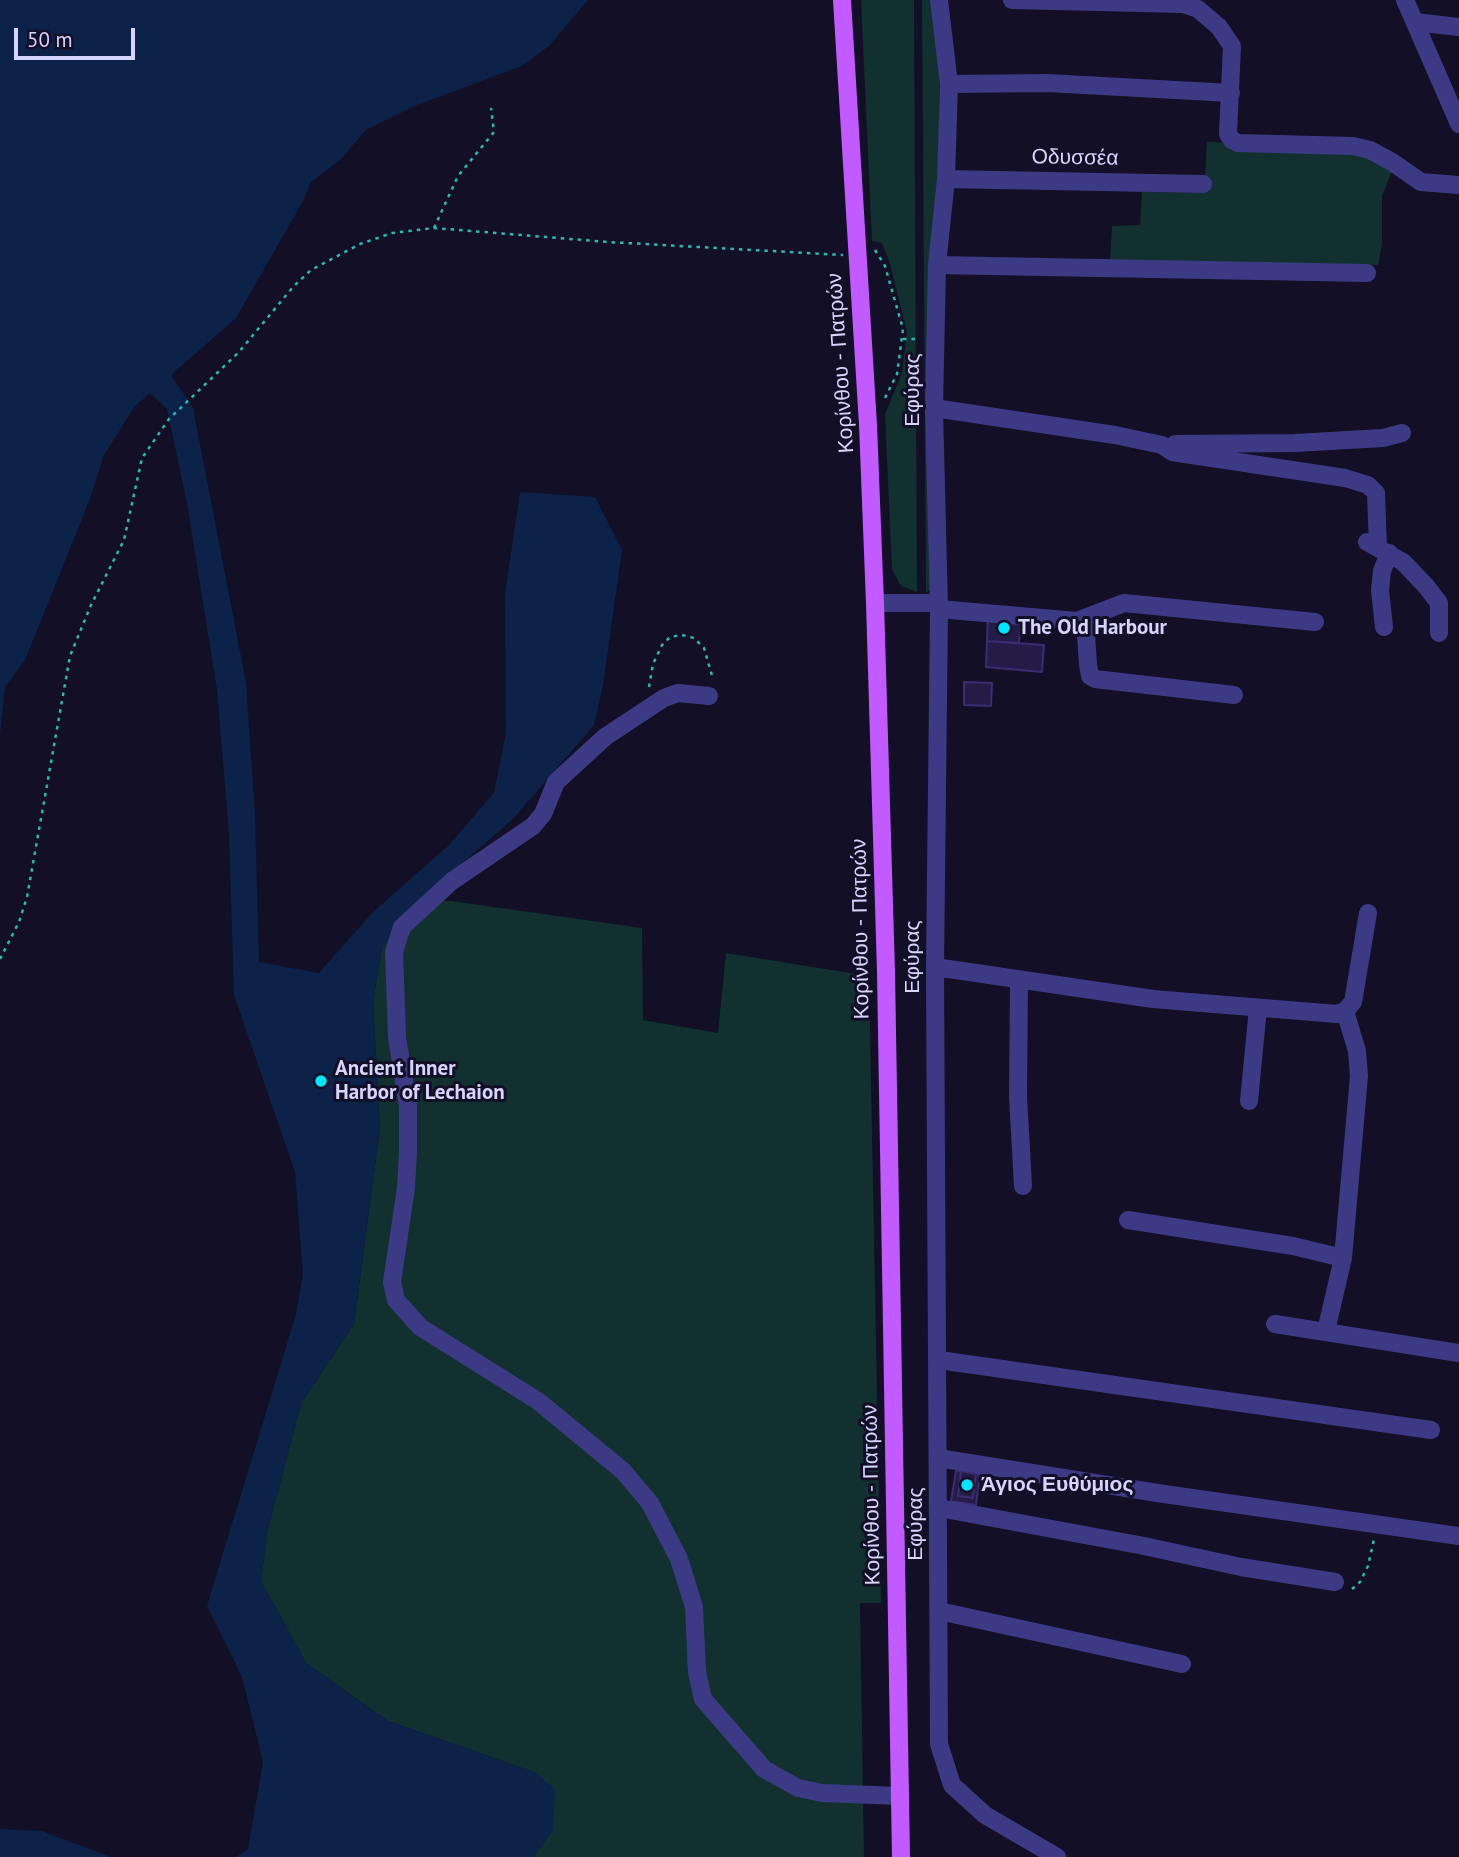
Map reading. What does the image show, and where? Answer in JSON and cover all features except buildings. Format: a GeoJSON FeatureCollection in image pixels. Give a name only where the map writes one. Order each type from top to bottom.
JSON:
{"type":"FeatureCollection","features":[{"type":"Feature","properties":{"kind":"main road","name":"Κορίνθου - Πατρών"},"geometry":{"type":"LineString","coordinates":[[842,0],[868,425],[875,603],[886,972],[901,1857]]}},
{"type":"Feature","properties":{"kind":"street","name":"Εφύρας"},"geometry":{"type":"LineString","coordinates":[[939,0],[949,84],[946,178],[937,265],[934,408],[939,606],[935,967],[939,1744],[952,1785],[985,1815],[1057,1857]]}},
{"type":"Feature","properties":{"kind":"street"},"geometry":{"type":"LineString","coordinates":[[1012,0],[1183,4],[1198,9],[1231,41],[1228,134],[1238,143],[1353,146],[1381,156],[1421,182],[1459,185]]}},
{"type":"Feature","properties":{"kind":"street"},"geometry":{"type":"LineString","coordinates":[[1405,0],[1458,120]]}},
{"type":"Feature","properties":{"kind":"street"},"geometry":{"type":"LineString","coordinates":[[1415,22],[1459,27]]}},
{"type":"Feature","properties":{"kind":"street"},"geometry":{"type":"LineString","coordinates":[[949,84],[1047,82],[1231,93]]}},
{"type":"Feature","properties":{"kind":"street","name":"Οδυσσέα"},"geometry":{"type":"LineString","coordinates":[[946,178],[1203,184]]}},
{"type":"Feature","properties":{"kind":"street"},"geometry":{"type":"LineString","coordinates":[[937,265],[1367,273]]}},
{"type":"Feature","properties":{"kind":"street"},"geometry":{"type":"LineString","coordinates":[[934,408],[1115,435],[1162,445],[1295,443],[1383,438],[1402,433]]}},
{"type":"Feature","properties":{"kind":"street"},"geometry":{"type":"LineString","coordinates":[[1162,445],[1172,452],[1345,478],[1368,485],[1376,493],[1384,627]]}},
{"type":"Feature","properties":{"kind":"street"},"geometry":{"type":"LineString","coordinates":[[1378,547],[1403,562],[1439,603],[1439,633]]}},
{"type":"Feature","properties":{"kind":"street"},"geometry":{"type":"LineString","coordinates":[[875,603],[1085,619],[1124,603],[1315,622]]}},
{"type":"Feature","properties":{"kind":"street"},"geometry":{"type":"LineString","coordinates":[[1085,619],[1088,664],[1090,676],[1095,679],[1234,695]]}},
{"type":"Feature","properties":{"kind":"street"},"geometry":{"type":"LineString","coordinates":[[709,696],[678,693],[664,698],[605,737],[556,782],[543,814],[533,826],[452,881],[402,927],[394,952],[394,975],[397,1037],[408,1106],[408,1152],[406,1188],[392,1282],[396,1300],[420,1327],[538,1401],[614,1462],[650,1503],[679,1559],[694,1607],[697,1672],[703,1699],[764,1769],[798,1788],[822,1793],[900,1796]]}},
{"type":"Feature","properties":{"kind":"street"},"geometry":{"type":"LineString","coordinates":[[935,967],[1153,999],[1337,1014],[1345,1011],[1353,1002],[1368,913]]}},
{"type":"Feature","properties":{"kind":"street"},"geometry":{"type":"LineString","coordinates":[[1018,979],[1018,1096],[1023,1186]]}},
{"type":"Feature","properties":{"kind":"street"},"geometry":{"type":"LineString","coordinates":[[1249,1101],[1258,1008]]}},
{"type":"Feature","properties":{"kind":"street"},"geometry":{"type":"LineString","coordinates":[[1326,1331],[1343,1258],[1359,1076],[1357,1051],[1345,1011]]}},
{"type":"Feature","properties":{"kind":"street"},"geometry":{"type":"LineString","coordinates":[[1128,1220],[1293,1246],[1343,1258]]}},
{"type":"Feature","properties":{"kind":"street"},"geometry":{"type":"LineString","coordinates":[[1275,1324],[1459,1353]]}},
{"type":"Feature","properties":{"kind":"street"},"geometry":{"type":"LineString","coordinates":[[939,1360],[1430,1430]]}},
{"type":"Feature","properties":{"kind":"street"},"geometry":{"type":"LineString","coordinates":[[939,1458],[1377,1525],[1459,1535]]}},
{"type":"Feature","properties":{"kind":"street"},"geometry":{"type":"LineString","coordinates":[[939,1508],[1241,1567],[1335,1582]]}},
{"type":"Feature","properties":{"kind":"street"},"geometry":{"type":"LineString","coordinates":[[939,1611],[1182,1664]]}},
{"type":"Feature","properties":{"kind":"path"},"geometry":{"type":"LineString","coordinates":[[434,228],[457,176],[494,132],[491,108]]}},
{"type":"Feature","properties":{"kind":"path"},"geometry":{"type":"LineString","coordinates":[[0,959],[19,922],[27,897],[71,656],[91,605],[124,540],[136,476],[150,444],[169,419],[239,352],[293,287],[311,270],[360,244],[392,233],[434,228],[608,242],[877,251],[885,266],[903,329],[897,374],[891,389],[868,425]]}},
{"type":"Feature","properties":{"kind":"path"},"geometry":{"type":"LineString","coordinates":[[647,693],[662,645],[670,637],[681,635],[694,638],[704,648],[713,680],[709,696]]}},
{"type":"Feature","properties":{"kind":"path"},"geometry":{"type":"LineString","coordinates":[[1335,1582],[1349,1591],[1360,1582],[1368,1566],[1377,1525]]}},
{"type":"Feature","properties":{"kind":"green space"},"geometry":{"type":"Polygon","coordinates":[[[861,0],[914,0],[917,592],[901,586],[892,570],[885,414],[902,373],[907,332],[882,243],[872,241],[861,0]]]}},
{"type":"Feature","properties":{"kind":"green space"},"geometry":{"type":"Polygon","coordinates":[[[922,0],[931,0],[940,78],[932,588],[926,593],[922,0]]]}},
{"type":"Feature","properties":{"kind":"green space"},"geometry":{"type":"Polygon","coordinates":[[[1207,142],[1351,145],[1395,163],[1382,196],[1382,244],[1378,265],[1110,261],[1112,226],[1140,225],[1142,192],[1204,193],[1207,142]]]}},
{"type":"Feature","properties":{"kind":"green space"},"geometry":{"type":"Polygon","coordinates":[[[419,901],[451,901],[642,928],[643,1020],[718,1033],[726,953],[869,976],[881,1603],[860,1603],[864,1857],[533,1857],[553,1830],[534,1772],[388,1721],[306,1663],[261,1581],[267,1532],[301,1404],[354,1324],[380,1128],[373,1001],[382,947],[419,901]]]}},
{"type":"Feature","properties":{"kind":"water"},"geometry":{"type":"Polygon","coordinates":[[[0,0],[588,0],[549,46],[522,66],[417,105],[366,130],[340,160],[311,182],[303,201],[236,318],[171,375],[193,408],[246,683],[255,815],[259,962],[319,973],[372,913],[449,845],[494,793],[506,733],[505,593],[520,492],[595,497],[622,550],[603,685],[594,725],[514,818],[419,901],[382,947],[373,1001],[380,1128],[354,1324],[301,1404],[267,1532],[261,1581],[306,1663],[388,1721],[534,1772],[555,1789],[553,1830],[533,1857],[236,1857],[248,1849],[263,1762],[242,1677],[207,1606],[296,1314],[303,1274],[295,1172],[234,995],[229,834],[217,690],[187,503],[167,409],[150,393],[135,406],[104,455],[90,499],[25,660],[5,687],[0,735],[0,0]]]}},
{"type":"Feature","properties":{"kind":"water"},"geometry":{"type":"Polygon","coordinates":[[[0,1829],[42,1831],[111,1857],[0,1857],[0,1829]]]}},
{"type":"Feature","properties":{"kind":"place","name":"The Old Harbour"},"geometry":{"type":"Point","coordinates":[1004,628]}},
{"type":"Feature","properties":{"kind":"place","name":"Ancient Inner Harbor of Lechaion"},"geometry":{"type":"Point","coordinates":[321,1081]}},
{"type":"Feature","properties":{"kind":"place","name":"Άγιος Ευθύμιος"},"geometry":{"type":"Point","coordinates":[967,1485]}}]}
